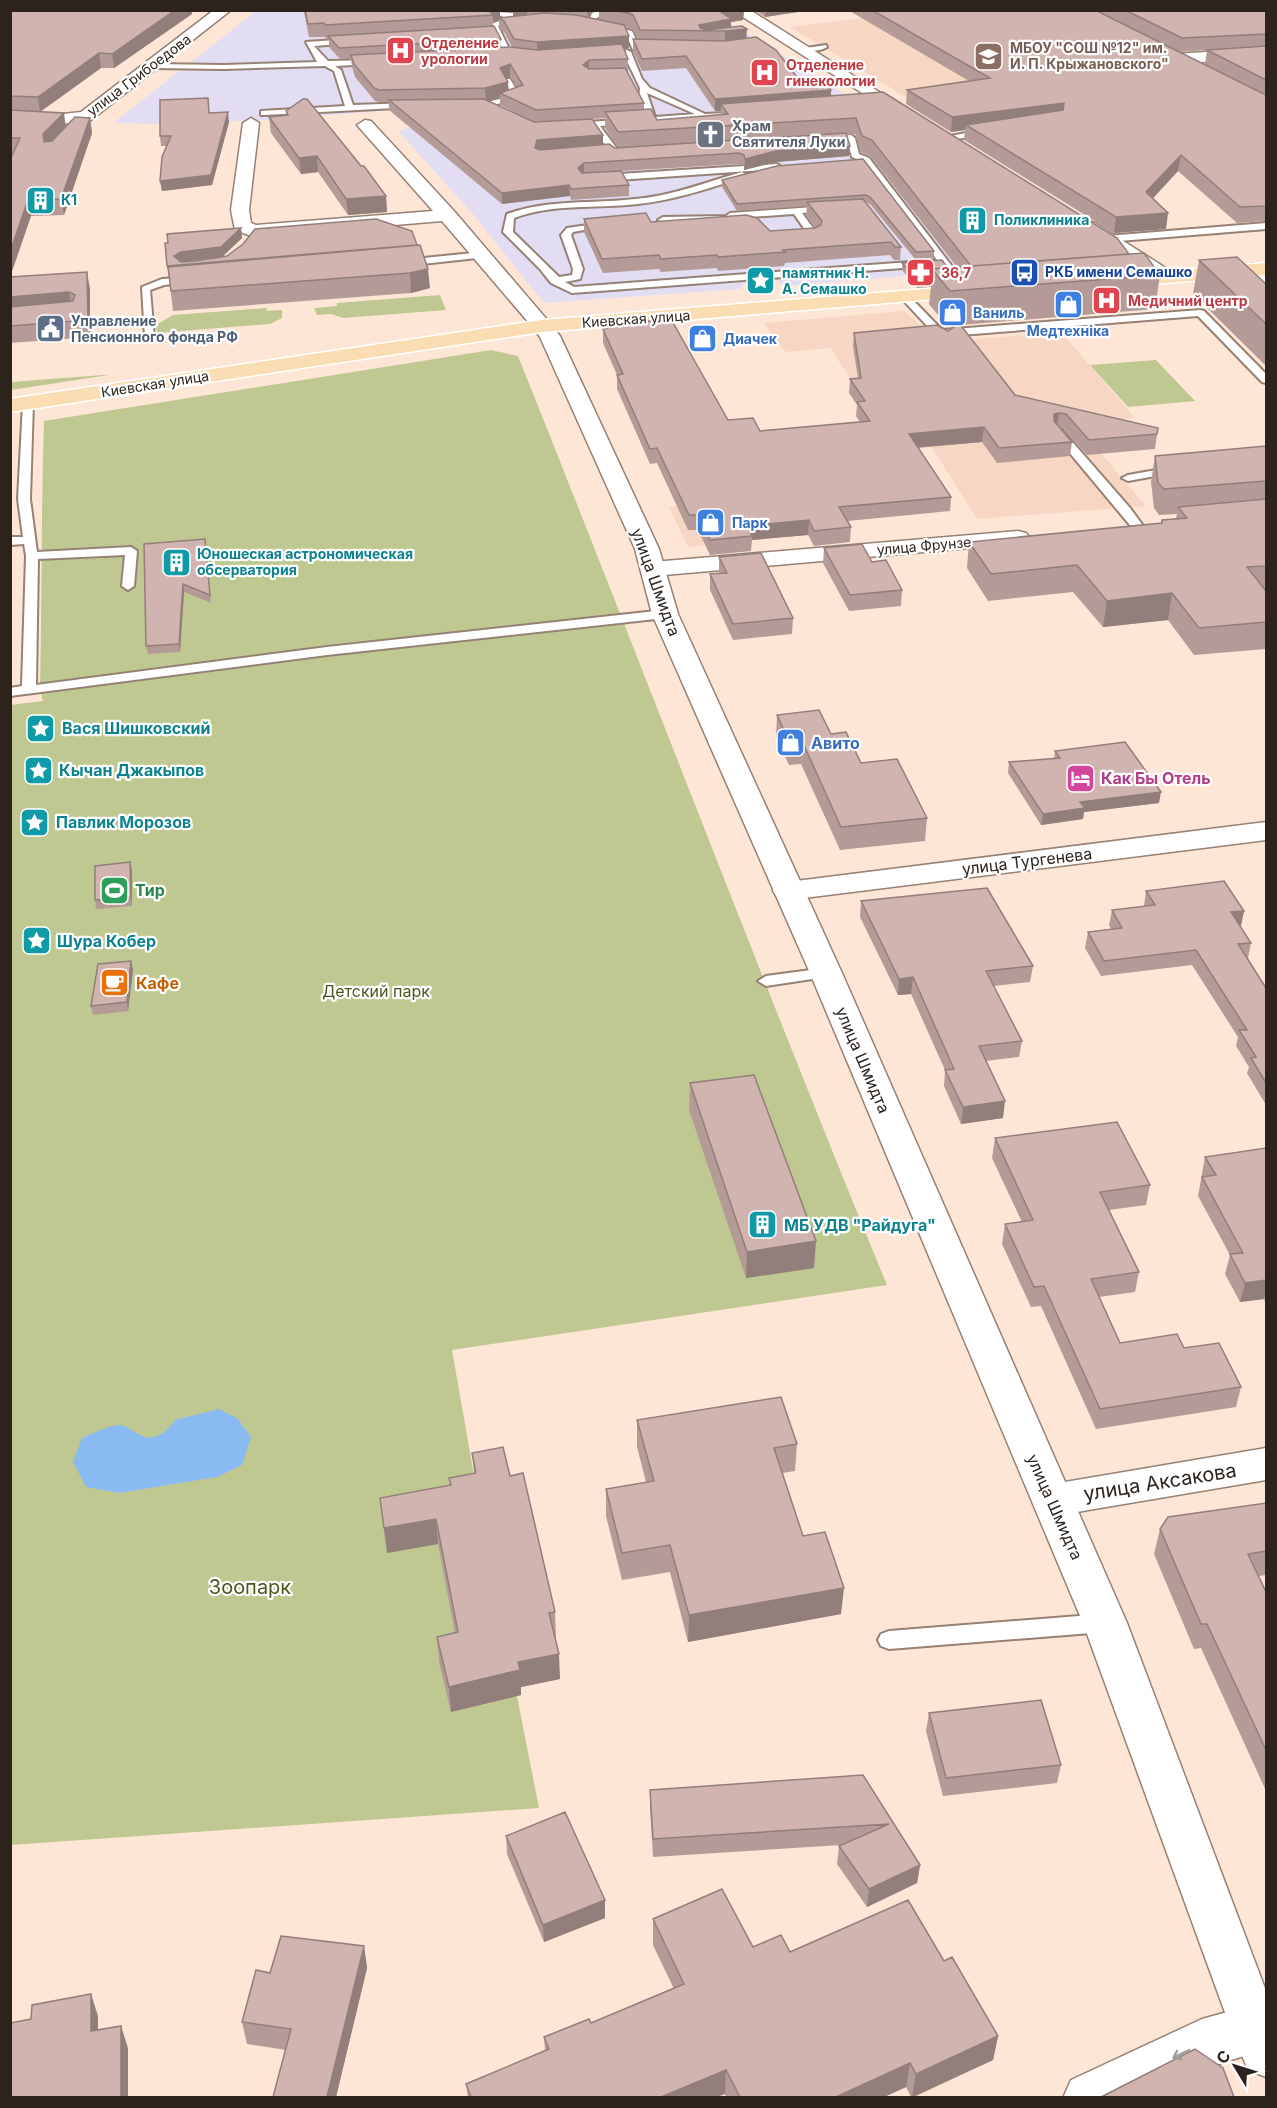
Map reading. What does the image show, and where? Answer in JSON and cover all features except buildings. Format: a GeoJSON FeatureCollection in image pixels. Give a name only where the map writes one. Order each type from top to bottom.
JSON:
{"type":"FeatureCollection","features":[{"type":"Feature","properties":{"kind":"main road"},"geometry":{"type":"LineString","coordinates":[[1094,282],[1165,276],[1262,274]]}},
{"type":"Feature","properties":{"kind":"main road","name":"Киевская улица"},"geometry":{"type":"LineString","coordinates":[[19,405],[542,326],[905,297],[961,284],[990,290]]}},
{"type":"Feature","properties":{"kind":"street","name":"улица Грибоедова"},"geometry":{"type":"LineString","coordinates":[[10,117],[54,120],[85,117],[224,10]]}},
{"type":"Feature","properties":{"kind":"street"},"geometry":{"type":"LineString","coordinates":[[739,10],[964,150]]}},
{"type":"Feature","properties":{"kind":"street"},"geometry":{"type":"LineString","coordinates":[[1206,74],[1171,56],[1266,53]]}},
{"type":"Feature","properties":{"kind":"street"},"geometry":{"type":"LineString","coordinates":[[257,118],[240,210],[242,226],[251,236],[448,215]]}},
{"type":"Feature","properties":{"kind":"street","name":"улица Шмидта"},"geometry":{"type":"LineString","coordinates":[[365,124],[483,255],[550,336],[647,549],[665,615],[826,973],[1105,1623],[1261,2040]]}},
{"type":"Feature","properties":{"kind":"street"},"geometry":{"type":"LineString","coordinates":[[1071,216],[1165,276]]}},
{"type":"Feature","properties":{"kind":"street","name":"улица Фрунзе"},"geometry":{"type":"LineString","coordinates":[[653,569],[1043,535]]}},
{"type":"Feature","properties":{"kind":"street","name":"улица Тургенева"},"geometry":{"type":"LineString","coordinates":[[788,891],[1266,831]]}},
{"type":"Feature","properties":{"kind":"street","name":"улица Аксакова"},"geometry":{"type":"LineString","coordinates":[[1053,1500],[1266,1464]]}},
{"type":"Feature","properties":{"kind":"street"},"geometry":{"type":"LineString","coordinates":[[1089,2097],[1202,2043],[1261,2040]]}},
{"type":"Feature","properties":{"kind":"lane"},"geometry":{"type":"LineString","coordinates":[[464,10],[515,17],[494,25],[509,57]]}},
{"type":"Feature","properties":{"kind":"lane"},"geometry":{"type":"LineString","coordinates":[[591,22],[595,15],[609,13]]}},
{"type":"Feature","properties":{"kind":"lane"},"geometry":{"type":"LineString","coordinates":[[580,21],[628,33]]}},
{"type":"Feature","properties":{"kind":"lane"},"geometry":{"type":"LineString","coordinates":[[625,22],[636,48]]}},
{"type":"Feature","properties":{"kind":"lane"},"geometry":{"type":"LineString","coordinates":[[471,35],[498,33]]}},
{"type":"Feature","properties":{"kind":"lane"},"geometry":{"type":"LineString","coordinates":[[482,34],[486,45]]}},
{"type":"Feature","properties":{"kind":"lane"},"geometry":{"type":"LineString","coordinates":[[152,66],[224,67],[326,65],[384,64],[337,70],[326,65],[312,52],[309,44],[366,40]]}},
{"type":"Feature","properties":{"kind":"lane"},"geometry":{"type":"LineString","coordinates":[[594,54],[657,47]]}},
{"type":"Feature","properties":{"kind":"lane"},"geometry":{"type":"LineString","coordinates":[[803,50],[823,47]]}},
{"type":"Feature","properties":{"kind":"lane"},"geometry":{"type":"LineString","coordinates":[[627,52],[635,76],[644,88],[684,104],[703,116]]}},
{"type":"Feature","properties":{"kind":"lane"},"geometry":{"type":"LineString","coordinates":[[337,70],[350,108]]}},
{"type":"Feature","properties":{"kind":"lane"},"geometry":{"type":"LineString","coordinates":[[626,76],[635,76]]}},
{"type":"Feature","properties":{"kind":"lane"},"geometry":{"type":"LineString","coordinates":[[507,81],[523,107]]}},
{"type":"Feature","properties":{"kind":"lane"},"geometry":{"type":"LineString","coordinates":[[644,88],[643,97],[652,120]]}},
{"type":"Feature","properties":{"kind":"lane"},"geometry":{"type":"LineString","coordinates":[[475,105],[486,105],[517,97]]}},
{"type":"Feature","properties":{"kind":"lane"},"geometry":{"type":"LineString","coordinates":[[257,118],[350,108],[423,105]]}},
{"type":"Feature","properties":{"kind":"lane"},"geometry":{"type":"LineString","coordinates":[[486,105],[495,109]]}},
{"type":"Feature","properties":{"kind":"lane"},"geometry":{"type":"LineString","coordinates":[[565,126],[738,114]]}},
{"type":"Feature","properties":{"kind":"lane"},"geometry":{"type":"LineString","coordinates":[[71,131],[85,117]]}},
{"type":"Feature","properties":{"kind":"lane"},"geometry":{"type":"LineString","coordinates":[[596,124],[615,153],[636,152]]}},
{"type":"Feature","properties":{"kind":"lane"},"geometry":{"type":"LineString","coordinates":[[934,132],[994,131]]}},
{"type":"Feature","properties":{"kind":"lane"},"geometry":{"type":"LineString","coordinates":[[820,140],[851,138],[855,155],[866,160],[961,284]]}},
{"type":"Feature","properties":{"kind":"lane"},"geometry":{"type":"LineString","coordinates":[[600,150],[612,149]]}},
{"type":"Feature","properties":{"kind":"lane"},"geometry":{"type":"LineString","coordinates":[[843,161],[866,160]]}},
{"type":"Feature","properties":{"kind":"lane"},"geometry":{"type":"LineString","coordinates":[[596,179],[787,166]]}},
{"type":"Feature","properties":{"kind":"lane"},"geometry":{"type":"LineString","coordinates":[[776,167],[652,200],[553,206],[522,212],[510,216],[508,232],[517,244],[541,264],[554,280],[572,290],[908,260],[944,262]]}},
{"type":"Feature","properties":{"kind":"lane"},"geometry":{"type":"LineString","coordinates":[[652,221],[842,208]]}},
{"type":"Feature","properties":{"kind":"lane"},"geometry":{"type":"LineString","coordinates":[[792,238],[814,236],[796,212]]}},
{"type":"Feature","properties":{"kind":"lane"},"geometry":{"type":"LineString","coordinates":[[720,217],[751,225]]}},
{"type":"Feature","properties":{"kind":"lane"},"geometry":{"type":"LineString","coordinates":[[663,220],[669,229]]}},
{"type":"Feature","properties":{"kind":"lane"},"geometry":{"type":"LineString","coordinates":[[554,280],[578,277],[578,269],[566,235],[570,230],[619,223]]}},
{"type":"Feature","properties":{"kind":"lane"},"geometry":{"type":"LineString","coordinates":[[1107,239],[1266,226]]}},
{"type":"Feature","properties":{"kind":"lane"},"geometry":{"type":"LineString","coordinates":[[390,264],[483,255]]}},
{"type":"Feature","properties":{"kind":"lane"},"geometry":{"type":"LineString","coordinates":[[148,336],[145,289],[162,282],[206,279]]}},
{"type":"Feature","properties":{"kind":"lane"},"geometry":{"type":"LineString","coordinates":[[905,297],[948,342]]}},
{"type":"Feature","properties":{"kind":"lane"},"geometry":{"type":"LineString","coordinates":[[938,333],[1200,313],[1266,380]]}},
{"type":"Feature","properties":{"kind":"lane"},"geometry":{"type":"LineString","coordinates":[[19,405],[19,486],[24,499],[32,556],[29,690]]}},
{"type":"Feature","properties":{"kind":"lane"},"geometry":{"type":"LineString","coordinates":[[1058,432],[1138,527]]}},
{"type":"Feature","properties":{"kind":"lane"},"geometry":{"type":"LineString","coordinates":[[1128,478],[1186,469]]}},
{"type":"Feature","properties":{"kind":"lane"},"geometry":{"type":"LineString","coordinates":[[10,500],[24,499]]}},
{"type":"Feature","properties":{"kind":"lane"},"geometry":{"type":"LineString","coordinates":[[10,541],[28,540]]}},
{"type":"Feature","properties":{"kind":"lane"},"geometry":{"type":"LineString","coordinates":[[32,556],[131,551],[128,586]]}},
{"type":"Feature","properties":{"kind":"lane"},"geometry":{"type":"LineString","coordinates":[[10,693],[327,651],[665,615]]}},
{"type":"Feature","properties":{"kind":"lane"},"geometry":{"type":"LineString","coordinates":[[766,981],[826,973]]}},
{"type":"Feature","properties":{"kind":"lane"},"geometry":{"type":"LineString","coordinates":[[889,1640],[1105,1623]]}},
{"type":"Feature","properties":{"kind":"shaded area","name":"МБОУ \"СОШ №12\" им. И. П. Крыжановского\""},"geometry":{"type":"Polygon","coordinates":[[[925,10],[1158,64],[909,99],[790,27],[925,10]]]}},
{"type":"Feature","properties":{"kind":"shaded area"},"geometry":{"type":"Polygon","coordinates":[[[256,11],[711,11],[860,104],[987,262],[899,267],[906,276],[785,286],[778,281],[764,279],[747,282],[742,285],[741,289],[544,303],[472,213],[399,132],[415,124],[409,109],[262,120],[170,124],[113,123],[256,11]]]}},
{"type":"Feature","properties":{"kind":"shaded area"},"geometry":{"type":"Polygon","coordinates":[[[904,311],[940,342],[1061,332],[1135,418],[1076,424],[1146,506],[977,519],[893,386],[858,390],[830,348],[785,352],[764,323],[904,311]]]}},
{"type":"Feature","properties":{"kind":"shaded area"},"geometry":{"type":"Polygon","coordinates":[[[727,501],[747,541],[688,547],[669,507],[727,501]]]}},
{"type":"Feature","properties":{"kind":"green space"},"geometry":{"type":"Polygon","coordinates":[[[440,295],[446,310],[343,318],[331,314],[317,315],[314,308],[337,306],[337,303],[440,295]]]}},
{"type":"Feature","properties":{"kind":"green space"},"geometry":{"type":"Polygon","coordinates":[[[267,308],[266,311],[282,310],[282,318],[270,324],[157,333],[156,325],[173,315],[267,308]]]}},
{"type":"Feature","properties":{"kind":"green space","name":"Детский парк"},"geometry":{"type":"Polygon","coordinates":[[[491,350],[518,356],[887,1285],[452,1350],[478,1498],[539,1808],[11,1845],[10,705],[43,701],[40,689],[44,421],[491,350]]]}},
{"type":"Feature","properties":{"kind":"green space"},"geometry":{"type":"Polygon","coordinates":[[[1156,360],[1195,401],[1128,407],[1090,365],[1156,360]]]}},
{"type":"Feature","properties":{"kind":"green space"},"geometry":{"type":"Polygon","coordinates":[[[109,375],[11,390],[11,382],[109,375]]]}},
{"type":"Feature","properties":{"kind":"water"},"geometry":{"type":"Polygon","coordinates":[[[219,1409],[237,1418],[251,1437],[242,1465],[217,1477],[119,1493],[86,1487],[73,1462],[82,1438],[104,1428],[121,1425],[150,1438],[165,1432],[175,1420],[219,1409]]]}},
{"type":"Feature","properties":{"kind":"place","name":"Отделение урологии"},"geometry":{"type":"Point","coordinates":[400,51]}},
{"type":"Feature","properties":{"kind":"place","name":"МБОУ \"СОШ №12\" им. И. П. Крыжановского\""},"geometry":{"type":"Point","coordinates":[989,56]}},
{"type":"Feature","properties":{"kind":"place","name":"Отделение гинекологии"},"geometry":{"type":"Point","coordinates":[765,73]}},
{"type":"Feature","properties":{"kind":"place","name":"Храм Святителя Луки"},"geometry":{"type":"Point","coordinates":[711,134]}},
{"type":"Feature","properties":{"kind":"place","name":"К1"},"geometry":{"type":"Point","coordinates":[40,200]}},
{"type":"Feature","properties":{"kind":"place","name":"Поликлиника"},"geometry":{"type":"Point","coordinates":[973,220]}},
{"type":"Feature","properties":{"kind":"place","name":"РКБ имени Семашко"},"geometry":{"type":"Point","coordinates":[1024,272]}},
{"type":"Feature","properties":{"kind":"place","name":"36,7"},"geometry":{"type":"Point","coordinates":[920,273]}},
{"type":"Feature","properties":{"kind":"place","name":"памятник Н. А. Семашко"},"geometry":{"type":"Point","coordinates":[761,281]}},
{"type":"Feature","properties":{"kind":"place","name":"Медичний центр"},"geometry":{"type":"Point","coordinates":[1107,301]}},
{"type":"Feature","properties":{"kind":"place","name":"Медтехніка"},"geometry":{"type":"Point","coordinates":[1068,304]}},
{"type":"Feature","properties":{"kind":"place","name":"Ваниль"},"geometry":{"type":"Point","coordinates":[952,313]}},
{"type":"Feature","properties":{"kind":"place","name":"Управление Пенсионного фонда РФ"},"geometry":{"type":"Point","coordinates":[50,329]}},
{"type":"Feature","properties":{"kind":"place","name":"Диачек"},"geometry":{"type":"Point","coordinates":[702,339]}},
{"type":"Feature","properties":{"kind":"place","name":"Парк"},"geometry":{"type":"Point","coordinates":[711,523]}},
{"type":"Feature","properties":{"kind":"place","name":"Юношеская астрономическая обсерватория"},"geometry":{"type":"Point","coordinates":[176,562]}},
{"type":"Feature","properties":{"kind":"place","name":"Вася Шишковский"},"geometry":{"type":"Point","coordinates":[41,728]}},
{"type":"Feature","properties":{"kind":"place","name":"Авито"},"geometry":{"type":"Point","coordinates":[790,743]}},
{"type":"Feature","properties":{"kind":"place","name":"Кычан Джакыпов"},"geometry":{"type":"Point","coordinates":[38,770]}},
{"type":"Feature","properties":{"kind":"place","name":"Как Бы Отель"},"geometry":{"type":"Point","coordinates":[1080,778]}},
{"type":"Feature","properties":{"kind":"place","name":"Павлик Морозов"},"geometry":{"type":"Point","coordinates":[35,822]}},
{"type":"Feature","properties":{"kind":"place","name":"Тир"},"geometry":{"type":"Point","coordinates":[114,890]}},
{"type":"Feature","properties":{"kind":"place","name":"Шура Кобер"},"geometry":{"type":"Point","coordinates":[36,941]}},
{"type":"Feature","properties":{"kind":"place","name":"Кафе"},"geometry":{"type":"Point","coordinates":[115,983]}},
{"type":"Feature","properties":{"kind":"place","name":"МБ УДВ \"Райдуга\""},"geometry":{"type":"Point","coordinates":[763,1225]}},
{"type":"Feature","properties":{"kind":"park label","name":"Зоопарк"},"geometry":{"type":"Point","coordinates":[250,1587]}}]}
